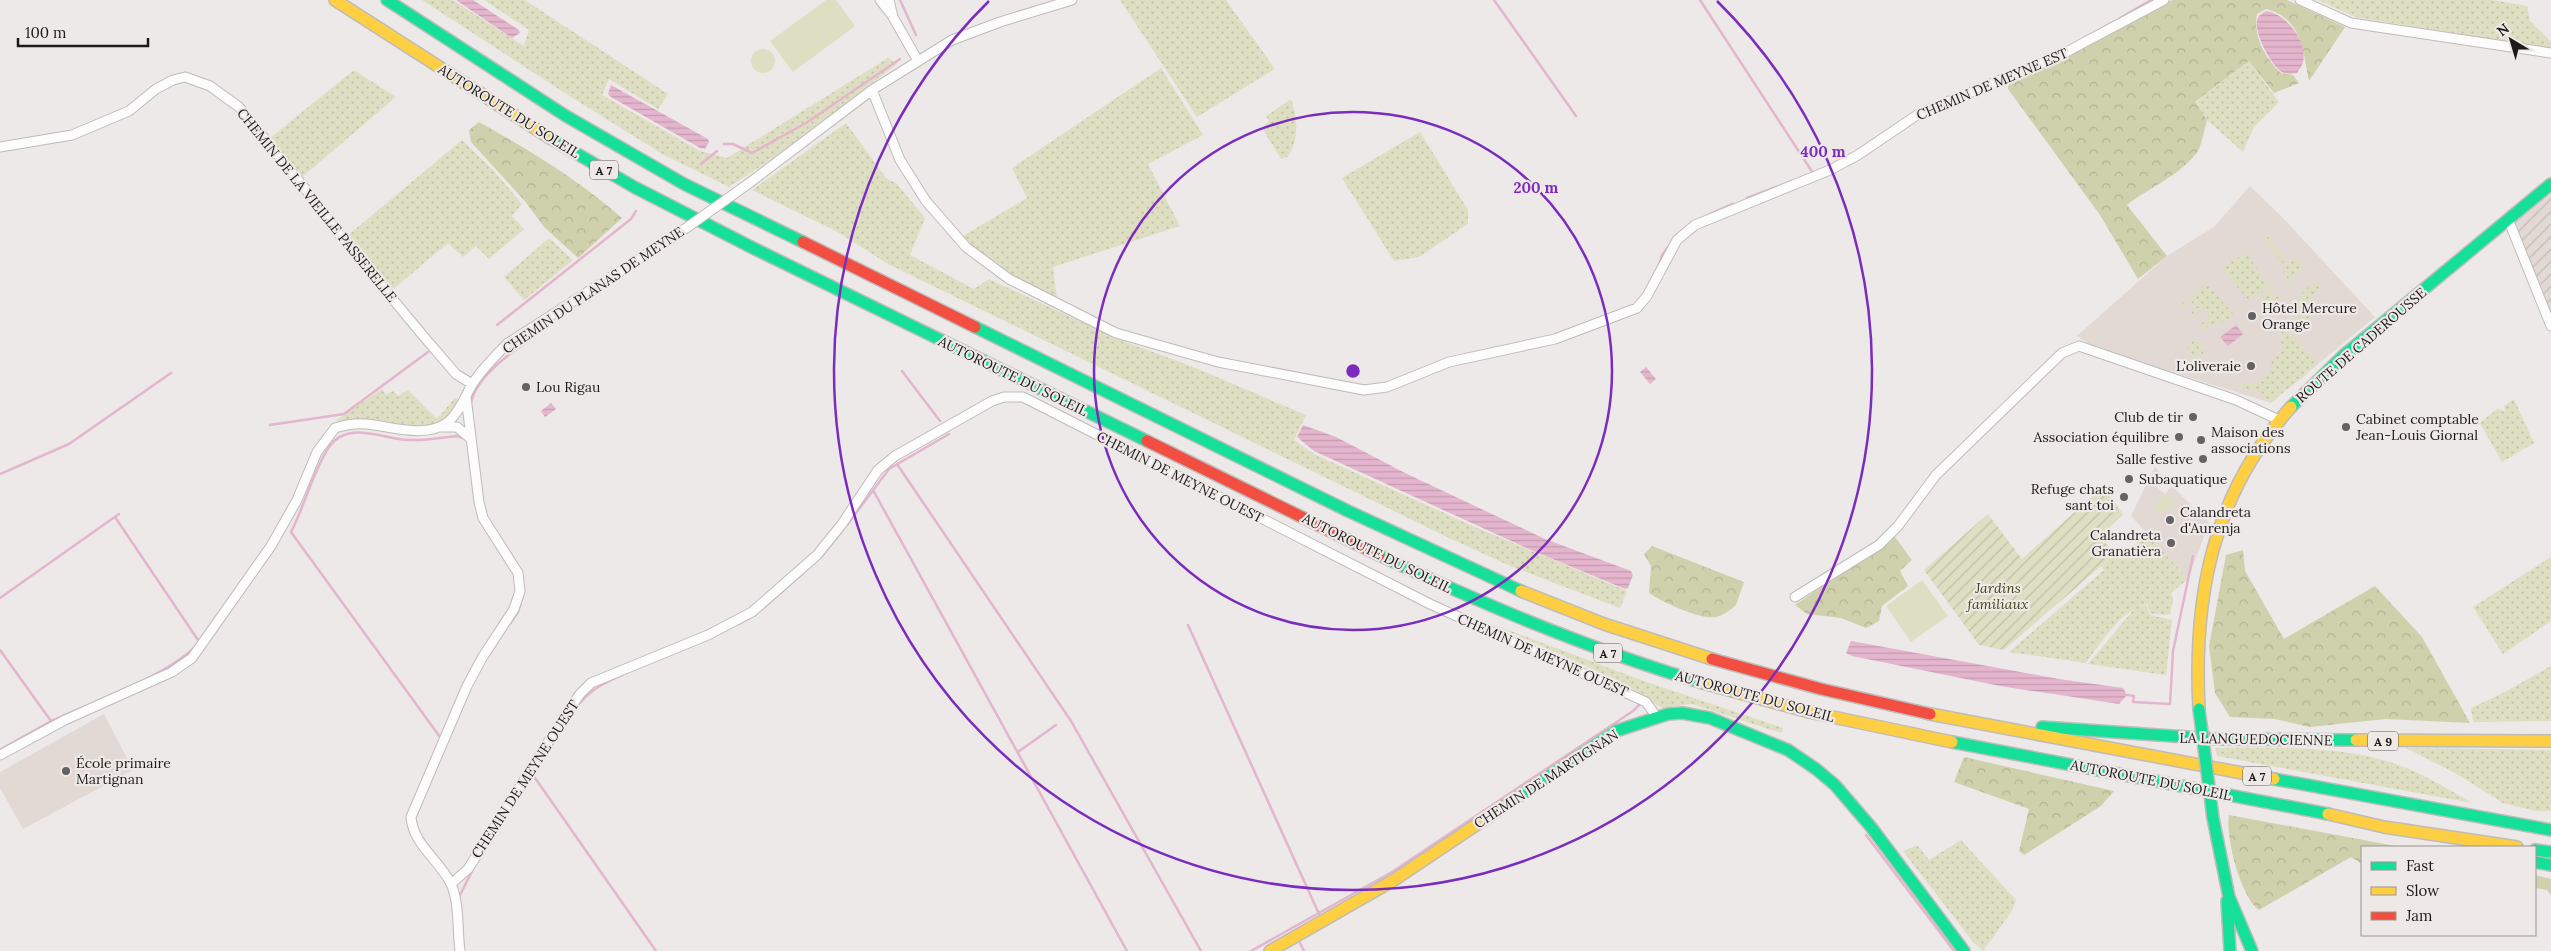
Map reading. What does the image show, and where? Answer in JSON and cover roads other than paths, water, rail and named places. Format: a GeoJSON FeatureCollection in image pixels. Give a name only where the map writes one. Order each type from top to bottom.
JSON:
{"type":"FeatureCollection","features":[{"type":"Feature","properties":{"kind":"main road","name":"AUTOROUTE DU SOLEIL"},"geometry":{"type":"LineString","coordinates":[[335,0],[559,144],[634,187],[753,248],[1266,500],[1449,588],[1534,624],[1682,677],[1809,712],[1962,744],[2304,809],[2384,827],[2510,846]]}},
{"type":"Feature","properties":{"kind":"main road","name":"AUTOROUTE DU SOLEIL"},"geometry":{"type":"LineString","coordinates":[[387,0],[566,116],[684,184],[1439,555],[1561,608],[1642,637],[1767,675],[1962,722],[2551,830]]}},
{"type":"Feature","properties":{"kind":"main road","name":"ROUTE DE CADEROUSSE"},"geometry":{"type":"LineString","coordinates":[[2252,951],[2225,883],[2213,818],[2196,680],[2198,626],[2202,591],[2220,523],[2246,466],[2279,420],[2331,368],[2551,184]]}},
{"type":"Feature","properties":{"kind":"main road","name":"CHEMIN DE MARTIGNAN"},"geometry":{"type":"LineString","coordinates":[[1270,951],[1394,880],[1599,742],[1635,723],[1656,716],[1686,712],[1709,716],[1759,736],[1798,756],[1824,775],[1870,824],[1964,951]]}},
{"type":"Feature","properties":{"kind":"main road","name":"LA LANGUEDOCIENNE"},"geometry":{"type":"LineString","coordinates":[[1962,722],[2216,739],[2551,741]]}},
{"type":"Feature","properties":{"kind":"main road"},"geometry":{"type":"LineString","coordinates":[[2384,827],[2468,846]]}},
{"type":"Feature","properties":{"kind":"main road"},"geometry":{"type":"LineString","coordinates":[[2536,850],[2551,852]]}},
{"type":"Feature","properties":{"kind":"main road"},"geometry":{"type":"LineString","coordinates":[[2536,862],[2551,866]]}},
{"type":"Feature","properties":{"kind":"main road"},"geometry":{"type":"LineString","coordinates":[[2225,883],[2230,951]]}},
{"type":"Feature","properties":{"kind":"street"},"geometry":{"type":"LineString","coordinates":[[880,0],[893,17],[918,61]]}},
{"type":"Feature","properties":{"kind":"street"},"geometry":{"type":"LineString","coordinates":[[889,0],[893,17]]}},
{"type":"Feature","properties":{"kind":"street","name":"CHEMIN DU PLANAS DE MEYNE"},"geometry":{"type":"LineString","coordinates":[[0,755],[64,720],[172,672],[192,658],[271,546],[298,500],[317,452],[323,441],[335,428],[365,424],[415,430],[435,428],[447,423],[455,415],[472,384],[489,362],[508,343],[675,236],[748,184],[872,90],[952,40],[1000,22],[1072,0]]}},
{"type":"Feature","properties":{"kind":"street","name":"CHEMIN DE MEYNE EST"},"geometry":{"type":"LineString","coordinates":[[872,90],[900,160],[926,201],[966,247],[1009,279],[1116,333],[1218,362],[1364,390],[1387,387],[1449,362],[1555,338],[1637,308],[1648,296],[1677,240],[1695,225],[1830,170],[1858,155],[1920,112],[2055,58],[2164,0]]}},
{"type":"Feature","properties":{"kind":"street"},"geometry":{"type":"LineString","coordinates":[[2300,0],[2351,23],[2551,53]]}},
{"type":"Feature","properties":{"kind":"street","name":"CHEMIN DE LA VIEILLE PASSERELLE"},"geometry":{"type":"LineString","coordinates":[[0,146],[72,135],[129,111],[156,89],[173,80],[185,77],[210,86],[239,107],[307,191],[342,238],[425,338],[456,374],[472,384]]}},
{"type":"Feature","properties":{"kind":"street"},"geometry":{"type":"LineString","coordinates":[[2508,220],[2551,326]]}},
{"type":"Feature","properties":{"kind":"street"},"geometry":{"type":"LineString","coordinates":[[1796,597],[1878,545],[1898,526],[1936,475],[1955,455],[2062,353],[2079,346],[2236,400],[2279,420]]}},
{"type":"Feature","properties":{"kind":"street"},"geometry":{"type":"LineString","coordinates":[[464,426],[466,397]]}},
{"type":"Feature","properties":{"kind":"street","name":"CHEMIN DE MEYNE OUEST"},"geometry":{"type":"LineString","coordinates":[[451,884],[468,869],[580,694],[591,684],[708,636],[747,616],[817,555],[842,524],[878,470],[894,456],[992,401],[1004,397],[1023,397],[1430,604],[1646,702],[1656,716]]}},
{"type":"Feature","properties":{"kind":"street"},"geometry":{"type":"LineString","coordinates":[[455,415],[461,416],[472,440],[478,502],[483,518],[518,573],[520,591],[514,609],[482,658],[467,686],[412,817],[414,834],[437,862],[451,884],[460,951]]}},
{"type":"Feature","properties":{"kind":"street"},"geometry":{"type":"LineString","coordinates":[[435,428],[464,426]]}},
{"type":"Feature","properties":{"kind":"waterway"},"geometry":{"type":"LineString","coordinates":[[900,0],[916,35]]}},
{"type":"Feature","properties":{"kind":"waterway"},"geometry":{"type":"LineString","coordinates":[[1494,0],[1576,116]]}},
{"type":"Feature","properties":{"kind":"waterway"},"geometry":{"type":"LineString","coordinates":[[1700,0],[1813,173]]}},
{"type":"Feature","properties":{"kind":"waterway"},"geometry":{"type":"LineString","coordinates":[[2120,18],[2151,0]]}},
{"type":"Feature","properties":{"kind":"waterway"},"geometry":{"type":"LineString","coordinates":[[2095,32],[2115,21]]}},
{"type":"Feature","properties":{"kind":"waterway"},"geometry":{"type":"LineString","coordinates":[[724,144],[733,144],[752,153],[806,123],[900,59]]}},
{"type":"Feature","properties":{"kind":"waterway"},"geometry":{"type":"LineString","coordinates":[[1997,77],[2021,67]]}},
{"type":"Feature","properties":{"kind":"waterway"},"geometry":{"type":"LineString","coordinates":[[701,164],[717,151]]}},
{"type":"Feature","properties":{"kind":"waterway"},"geometry":{"type":"LineString","coordinates":[[1747,198],[1792,181]]}},
{"type":"Feature","properties":{"kind":"waterway"},"geometry":{"type":"LineString","coordinates":[[1710,214],[1733,204]]}},
{"type":"Feature","properties":{"kind":"waterway"},"geometry":{"type":"LineString","coordinates":[[497,325],[631,219],[636,211]]}},
{"type":"Feature","properties":{"kind":"waterway"},"geometry":{"type":"LineString","coordinates":[[1659,265],[1662,255],[1672,242]]}},
{"type":"Feature","properties":{"kind":"waterway"},"geometry":{"type":"LineString","coordinates":[[471,403],[474,393],[487,374],[506,357],[534,337]]}},
{"type":"Feature","properties":{"kind":"waterway"},"geometry":{"type":"LineString","coordinates":[[270,425],[344,414],[428,352]]}},
{"type":"Feature","properties":{"kind":"waterway"},"geometry":{"type":"LineString","coordinates":[[902,371],[940,421]]}},
{"type":"Feature","properties":{"kind":"waterway"},"geometry":{"type":"LineString","coordinates":[[0,474],[69,444],[171,373]]}},
{"type":"Feature","properties":{"kind":"waterway"},"geometry":{"type":"LineString","coordinates":[[440,737],[291,532],[323,456],[329,447],[345,434],[366,433],[408,440],[458,436],[463,438]]}},
{"type":"Feature","properties":{"kind":"waterway"},"geometry":{"type":"LineString","coordinates":[[847,525],[889,469],[949,434]]}},
{"type":"Feature","properties":{"kind":"waterway"},"geometry":{"type":"LineString","coordinates":[[897,464],[1071,721],[1201,951]]}},
{"type":"Feature","properties":{"kind":"waterway"},"geometry":{"type":"LineString","coordinates":[[873,490],[1127,951]]}},
{"type":"Feature","properties":{"kind":"waterway"},"geometry":{"type":"LineString","coordinates":[[0,598],[119,514]]}},
{"type":"Feature","properties":{"kind":"waterway"},"geometry":{"type":"LineString","coordinates":[[115,517],[200,643]]}},
{"type":"Feature","properties":{"kind":"waterway"},"geometry":{"type":"LineString","coordinates":[[822,556],[842,531]]}},
{"type":"Feature","properties":{"kind":"waterway"},"geometry":{"type":"LineString","coordinates":[[2127,695],[2134,696],[2133,702],[2170,704],[2173,651],[2193,556]]}},
{"type":"Feature","properties":{"kind":"waterway"},"geometry":{"type":"LineString","coordinates":[[762,609],[803,573]]}},
{"type":"Feature","properties":{"kind":"waterway"},"geometry":{"type":"LineString","coordinates":[[509,625],[518,612],[524,592]]}},
{"type":"Feature","properties":{"kind":"waterway"},"geometry":{"type":"LineString","coordinates":[[739,624],[756,614]]}},
{"type":"Feature","properties":{"kind":"waterway"},"geometry":{"type":"LineString","coordinates":[[1188,625],[1319,914]]}},
{"type":"Feature","properties":{"kind":"waterway"},"geometry":{"type":"LineString","coordinates":[[0,650],[51,721],[146,679],[180,659],[194,648]]}},
{"type":"Feature","properties":{"kind":"waterway"},"geometry":{"type":"LineString","coordinates":[[575,709],[596,688],[622,675]]}},
{"type":"Feature","properties":{"kind":"waterway"},"geometry":{"type":"LineString","coordinates":[[1251,951],[1392,872],[1633,711],[1640,704]]}},
{"type":"Feature","properties":{"kind":"waterway"},"geometry":{"type":"LineString","coordinates":[[572,713],[533,775],[656,951]]}},
{"type":"Feature","properties":{"kind":"waterway"},"geometry":{"type":"LineString","coordinates":[[0,750],[51,721]]}},
{"type":"Feature","properties":{"kind":"waterway"},"geometry":{"type":"LineString","coordinates":[[1018,752],[1056,725]]}},
{"type":"Feature","properties":{"kind":"waterway"},"geometry":{"type":"LineString","coordinates":[[519,797],[533,775]]}},
{"type":"Feature","properties":{"kind":"waterway"},"geometry":{"type":"LineString","coordinates":[[1866,835],[1954,951]]}},
{"type":"Feature","properties":{"kind":"waterway"},"geometry":{"type":"LineString","coordinates":[[459,897],[472,871]]}},
{"type":"Feature","properties":{"kind":"waterway"},"geometry":{"type":"LineString","coordinates":[[1300,943],[1304,951]]}},
{"type":"Feature","properties":{"kind":"place","name":"Hôtel Mercure Orange"},"geometry":{"type":"Point","coordinates":[2252,316]}},
{"type":"Feature","properties":{"kind":"place","name":"L'oliveraie"},"geometry":{"type":"Point","coordinates":[2251,366]}},
{"type":"Feature","properties":{"kind":"place","name":"Lou Rigau"},"geometry":{"type":"Point","coordinates":[526,387]}},
{"type":"Feature","properties":{"kind":"place","name":"Club de tir"},"geometry":{"type":"Point","coordinates":[2193,417]}},
{"type":"Feature","properties":{"kind":"place","name":"Cabinet comptable Jean-Louis Giornal"},"geometry":{"type":"Point","coordinates":[2346,427]}},
{"type":"Feature","properties":{"kind":"place","name":"Association équilibre"},"geometry":{"type":"Point","coordinates":[2179,437]}},
{"type":"Feature","properties":{"kind":"place","name":"Maison des associations"},"geometry":{"type":"Point","coordinates":[2201,440]}},
{"type":"Feature","properties":{"kind":"place","name":"Salle festive"},"geometry":{"type":"Point","coordinates":[2203,459]}},
{"type":"Feature","properties":{"kind":"place","name":"Subaquatique"},"geometry":{"type":"Point","coordinates":[2129,479]}},
{"type":"Feature","properties":{"kind":"place","name":"Refuge chats sant toi"},"geometry":{"type":"Point","coordinates":[2124,497]}},
{"type":"Feature","properties":{"kind":"place","name":"Calandreta d'Aurenja"},"geometry":{"type":"Point","coordinates":[2170,520]}},
{"type":"Feature","properties":{"kind":"place","name":"Calandreta Granatièra"},"geometry":{"type":"Point","coordinates":[2171,543]}},
{"type":"Feature","properties":{"kind":"place","name":"École primaire Martignan"},"geometry":{"type":"Point","coordinates":[66,771]}},
{"type":"Feature","properties":{"kind":"park label","name":"Jardins familiaux"},"geometry":{"type":"Point","coordinates":[1998,596]}}]}
